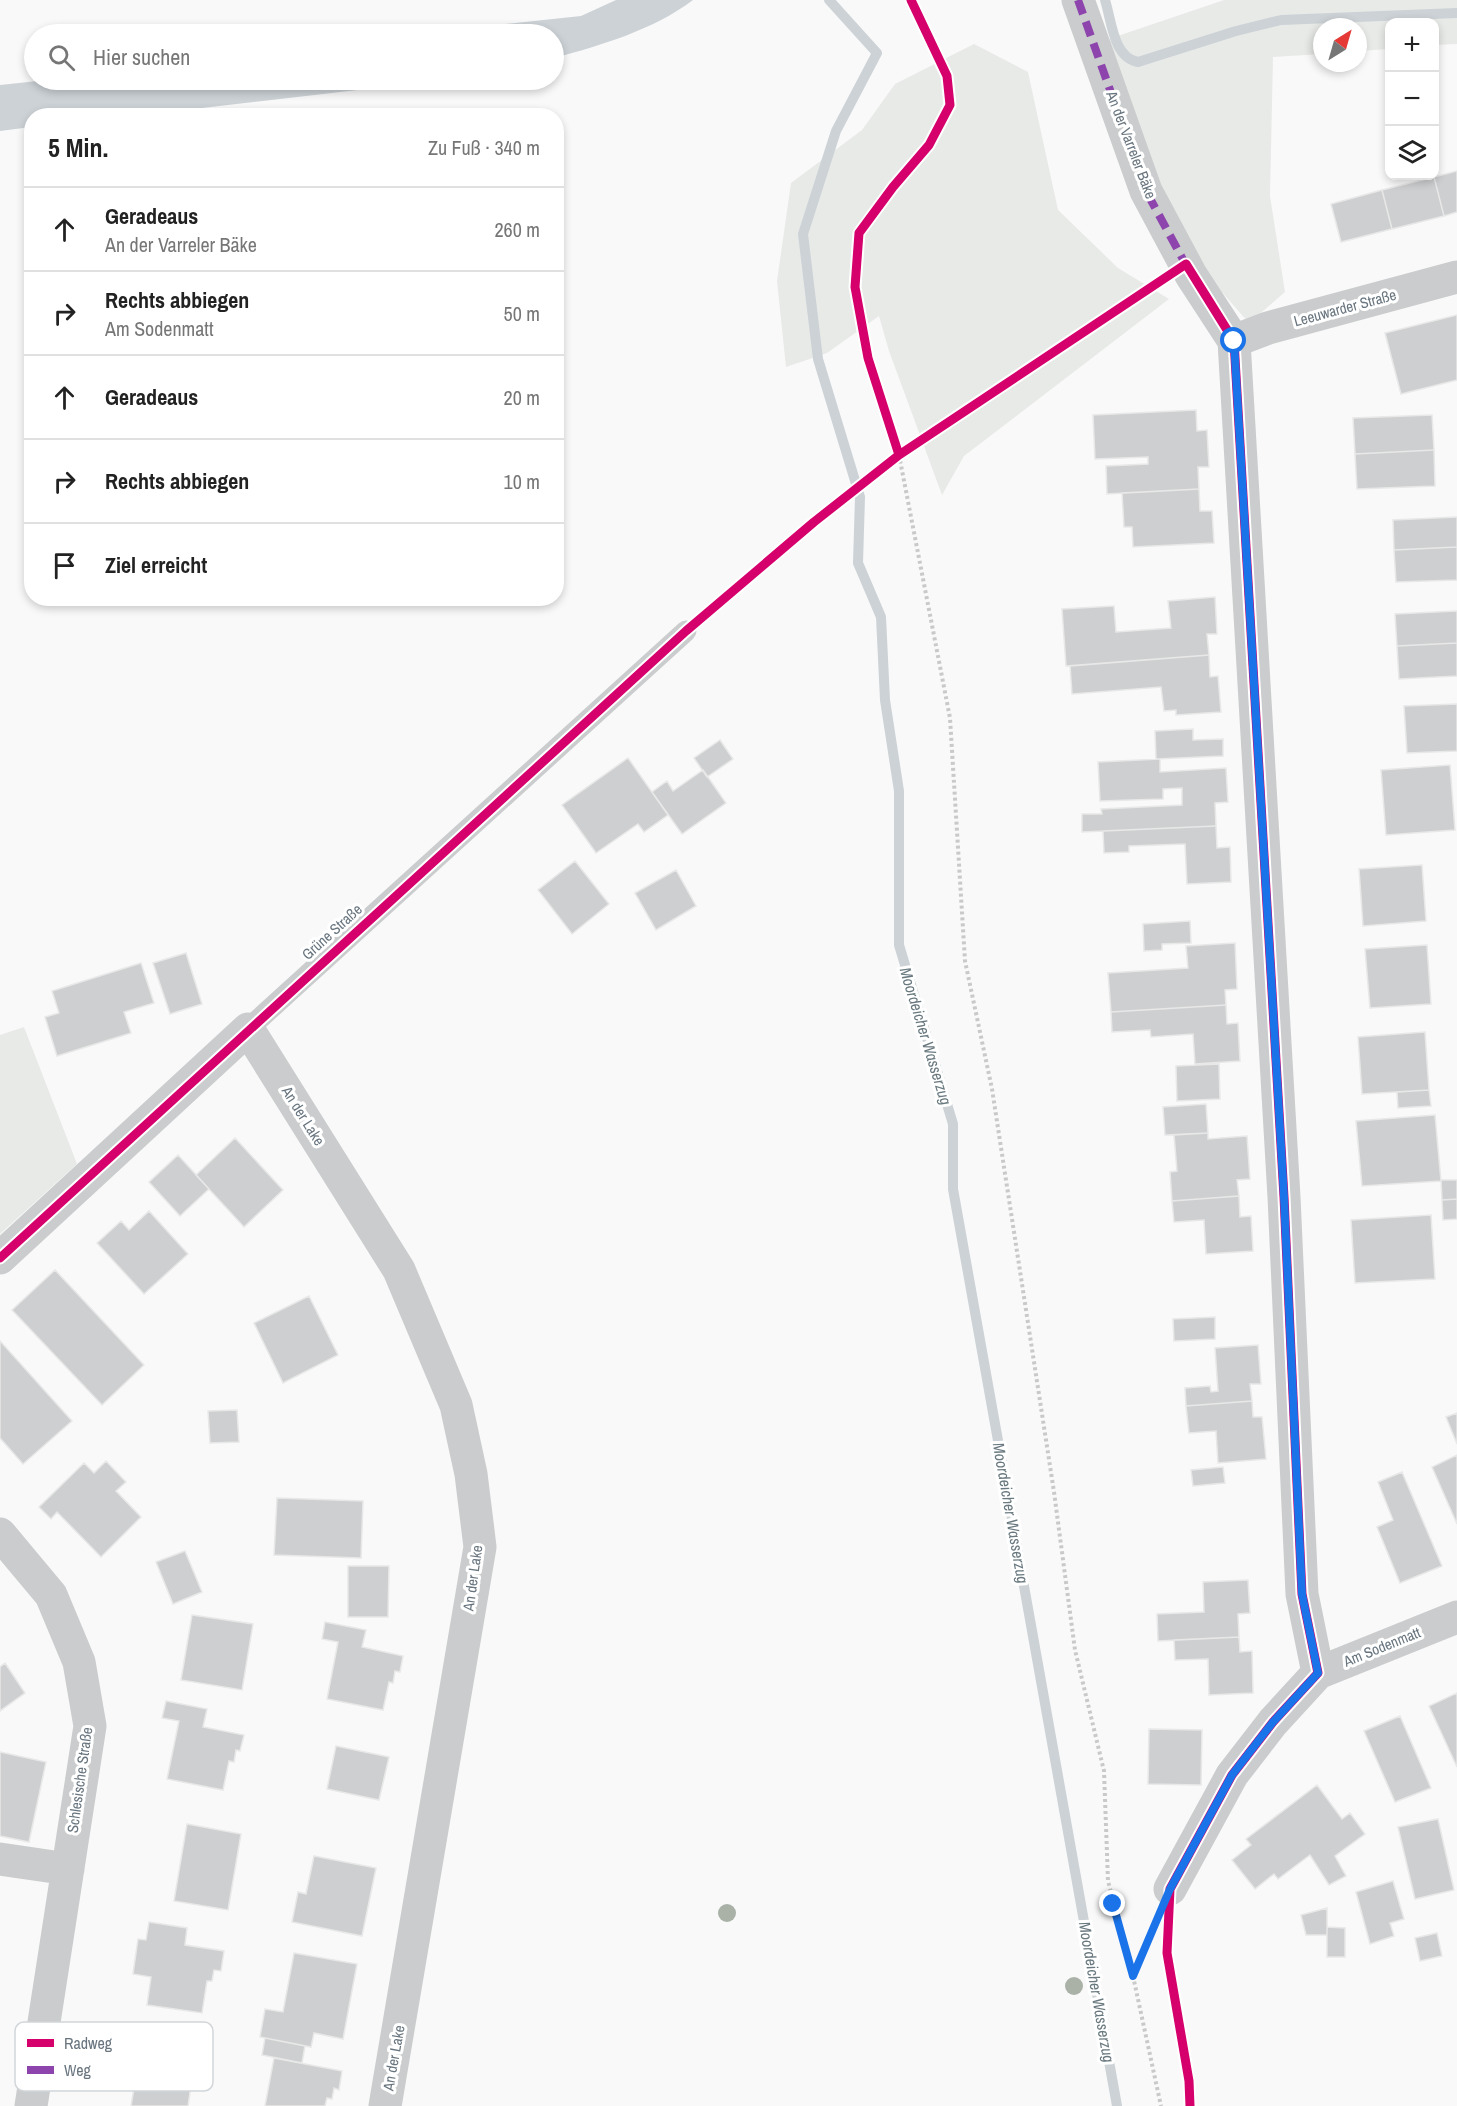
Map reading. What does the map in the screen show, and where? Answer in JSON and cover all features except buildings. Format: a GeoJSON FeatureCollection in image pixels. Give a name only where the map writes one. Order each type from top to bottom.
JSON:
{"type":"FeatureCollection","features":[{"type":"Feature","properties":{"kind":"street","name":"An der Varreler Bäke"},"geometry":{"type":"LineString","coordinates":[[1078,0],[1146,191],[1191,275],[1234,341],[1284,1197],[1302,1594],[1318,1673]]}},
{"type":"Feature","properties":{"kind":"street","name":"Leeuwarder Straße"},"geometry":{"type":"LineString","coordinates":[[1234,341],[1268,328],[1457,277]]}},
{"type":"Feature","properties":{"kind":"street","name":"Grüne Straße"},"geometry":{"type":"LineString","coordinates":[[0,1258],[248,1029]]}},
{"type":"Feature","properties":{"kind":"street","name":"An der Lake"},"geometry":{"type":"LineString","coordinates":[[248,1029],[399,1270],[456,1405],[471,1474],[480,1548],[385,2106]]}},
{"type":"Feature","properties":{"kind":"street","name":"Schlesische Straße"},"geometry":{"type":"LineString","coordinates":[[0,1534],[51,1595],[78,1662],[90,1726],[44,2022]]}},
{"type":"Feature","properties":{"kind":"street","name":"Am Sodenmatt"},"geometry":{"type":"LineString","coordinates":[[1170,1889],[1232,1775],[1273,1722],[1318,1673],[1457,1617]]}},
{"type":"Feature","properties":{"kind":"street"},"geometry":{"type":"LineString","coordinates":[[0,1858],[68,1869]]}},
{"type":"Feature","properties":{"kind":"street","name":"Schlesische Straße"},"geometry":{"type":"LineString","coordinates":[[31,2106],[33,2091]]}},
{"type":"Feature","properties":{"kind":"lane","name":"Grüne Straße"},"geometry":{"type":"LineString","coordinates":[[248,1029],[686,631]]}},
{"type":"Feature","properties":{"kind":"path"},"geometry":{"type":"LineString","coordinates":[[814,522],[899,455],[950,718],[965,961],[992,1089],[1051,1469],[1076,1650],[1104,1771],[1108,1881],[1133,1976],[1161,2106]]}},
{"type":"Feature","properties":{"kind":"path"},"geometry":{"type":"LineString","coordinates":[[1133,1976],[1170,1889]]}},
{"type":"Feature","properties":{"kind":"shaded area"},"geometry":{"type":"Polygon","coordinates":[[[616,0],[693,0],[678,11],[644,28],[609,42],[564,55],[564,24],[506,24],[581,16],[616,0]]]}},
{"type":"Feature","properties":{"kind":"shaded area"},"geometry":{"type":"Polygon","coordinates":[[[1224,0],[1457,0],[1457,44],[1439,45],[1439,18],[1385,18],[1385,49],[1367,50],[1367,18],[1313,18],[1313,55],[1273,57],[1270,196],[1285,292],[1249,323],[1213,282],[1156,189],[1097,43],[1224,0]]]}},
{"type":"Feature","properties":{"kind":"shaded area"},"geometry":{"type":"Polygon","coordinates":[[[974,44],[1028,72],[1058,210],[1118,268],[1169,299],[964,456],[942,495],[889,351],[879,316],[827,353],[786,367],[777,281],[791,183],[862,130],[895,84],[974,44]]]}},
{"type":"Feature","properties":{"kind":"shaded area"},"geometry":{"type":"Polygon","coordinates":[[[24,82],[24,90],[357,90],[202,108],[24,108],[24,128],[0,131],[0,85],[24,82]]]}},
{"type":"Feature","properties":{"kind":"shaded area"},"geometry":{"type":"Polygon","coordinates":[[[24,1027],[77,1164],[0,1234],[0,1035],[24,1027]]]}},
{"type":"Feature","properties":{"kind":"waterway","name":"Moordeicher Wasserzug"},"geometry":{"type":"LineString","coordinates":[[829,0],[877,53],[836,131],[803,234],[818,359],[860,497],[858,563],[881,617],[885,700],[899,791],[899,945],[953,1124],[953,1189],[1117,2106]]}},
{"type":"Feature","properties":{"kind":"waterway"},"geometry":{"type":"LineString","coordinates":[[1105,0],[1118,46],[1130,59],[1138,62],[1236,31],[1281,20],[1457,13]]}},
{"type":"Feature","properties":{"kind":"marked path"},"geometry":{"type":"LineString","coordinates":[[1078,0],[1146,191],[1187,267]]}},
{"type":"Feature","properties":{"kind":"cycle path"},"geometry":{"type":"LineString","coordinates":[[899,455],[868,358],[855,287],[859,233],[893,187],[929,145],[950,105],[947,76],[911,0]]}},
{"type":"Feature","properties":{"kind":"cycle path"},"geometry":{"type":"LineString","coordinates":[[0,1258],[686,631],[814,522],[899,455],[1186,264],[1234,341],[1284,1197],[1302,1594],[1318,1673],[1273,1722],[1232,1775],[1170,1889],[1167,1953],[1189,2081],[1190,2106]]}},
{"type":"Feature","properties":{"kind":"route"},"geometry":{"type":"LineString","coordinates":[[1113,1904],[1133,1976],[1170,1889],[1232,1775],[1273,1722],[1318,1673],[1302,1594],[1284,1197],[1234,341]]}}]}
